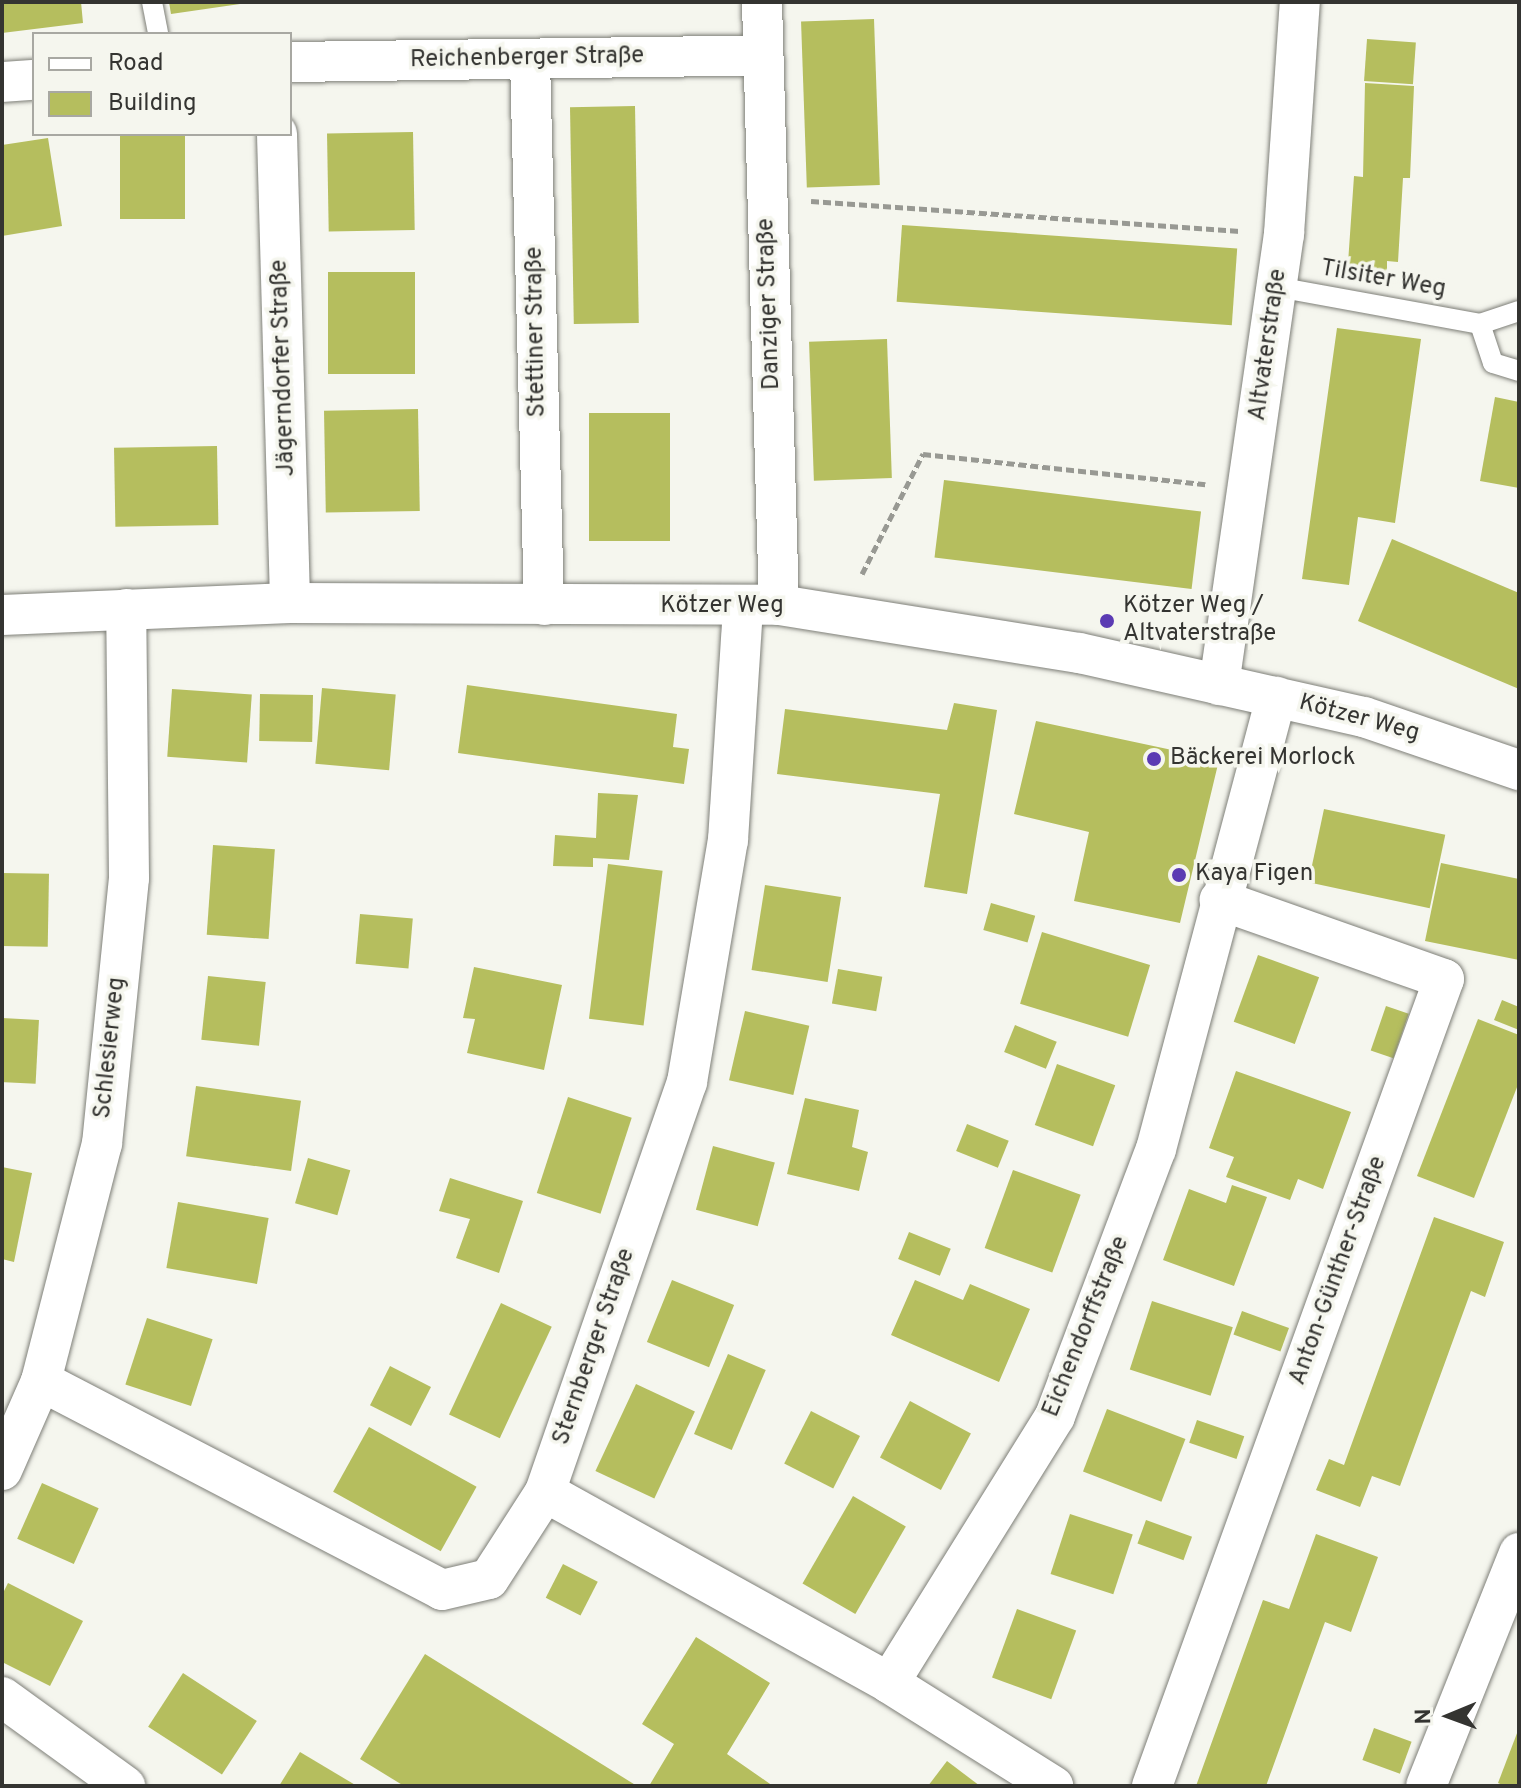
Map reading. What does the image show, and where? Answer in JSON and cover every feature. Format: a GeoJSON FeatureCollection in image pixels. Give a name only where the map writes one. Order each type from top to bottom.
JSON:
{"type":"FeatureCollection","features":[{"type":"Feature","properties":{"kind":"street","name":"Danziger Straße"},"geometry":{"type":"LineString","coordinates":[[761,607],[767,198],[762,2]]}},
{"type":"Feature","properties":{"kind":"street","name":"Altvaterstraße"},"geometry":{"type":"LineString","coordinates":[[1219,685],[1250,488],[1284,234],[1300,2]]}},
{"type":"Feature","properties":{"kind":"street","name":"Reichenberger Straße"},"geometry":{"type":"LineString","coordinates":[[292,62],[763,55]]}},
{"type":"Feature","properties":{"kind":"street","name":"Stettiner Straße"},"geometry":{"type":"LineString","coordinates":[[530,60],[544,605]]}},
{"type":"Feature","properties":{"kind":"street"},"geometry":{"type":"LineString","coordinates":[[2,82],[32,80]]}},
{"type":"Feature","properties":{"kind":"street","name":"Jägerndorfer Straße"},"geometry":{"type":"LineString","coordinates":[[277,136],[290,603]]}},
{"type":"Feature","properties":{"kind":"street","name":"Kötzer Weg"},"geometry":{"type":"LineString","coordinates":[[2,615],[290,603],[761,607],[842,615],[1079,653],[1364,717],[1519,770]]}},
{"type":"Feature","properties":{"kind":"street","name":"Sternberger Straße"},"geometry":{"type":"LineString","coordinates":[[41,1381],[442,1590],[489,1579],[545,1492],[687,1082],[728,840],[761,607]]}},
{"type":"Feature","properties":{"kind":"street","name":"Schlesierweg"},"geometry":{"type":"LineString","coordinates":[[2,1470],[41,1381],[102,1144],[129,878],[126,609]]}},
{"type":"Feature","properties":{"kind":"street","name":"Eichendorffstraße"},"geometry":{"type":"LineString","coordinates":[[889,1683],[1055,1416],[1156,1149],[1276,697]]}},
{"type":"Feature","properties":{"kind":"street","name":"Anton-Günther-Straße"},"geometry":{"type":"LineString","coordinates":[[1152,1786],[1444,979],[1220,900]]}},
{"type":"Feature","properties":{"kind":"street"},"geometry":{"type":"LineString","coordinates":[[545,1492],[889,1683],[1053,1786]]}},
{"type":"Feature","properties":{"kind":"street"},"geometry":{"type":"LineString","coordinates":[[1426,1786],[1519,1553]]}},
{"type":"Feature","properties":{"kind":"street"},"geometry":{"type":"LineString","coordinates":[[2,1697],[125,1786]]}},
{"type":"Feature","properties":{"kind":"lane"},"geometry":{"type":"LineString","coordinates":[[152,2],[158,32]]}},
{"type":"Feature","properties":{"kind":"lane","name":"Tilsiter Weg"},"geometry":{"type":"LineString","coordinates":[[1277,287],[1480,324],[1519,311]]}},
{"type":"Feature","properties":{"kind":"lane"},"geometry":{"type":"LineString","coordinates":[[1480,324],[1493,363],[1519,371]]}},
{"type":"Feature","properties":{"kind":"path"},"geometry":{"type":"LineString","coordinates":[[767,198],[1284,234]]}},
{"type":"Feature","properties":{"kind":"path"},"geometry":{"type":"LineString","coordinates":[[842,615],[923,454],[1250,488]]}},
{"type":"Feature","properties":{"kind":"building"},"geometry":{"type":"Polygon","coordinates":[[[2,2],[81,2],[83,23],[2,33],[2,2]]]}},
{"type":"Feature","properties":{"kind":"building"},"geometry":{"type":"Polygon","coordinates":[[[169,2],[240,2],[240,4],[171,14],[169,2]]]}},
{"type":"Feature","properties":{"kind":"building"},"geometry":{"type":"Polygon","coordinates":[[[874,19],[880,185],[807,187],[801,22],[874,19]]]}},
{"type":"Feature","properties":{"kind":"building"},"geometry":{"type":"Polygon","coordinates":[[[1367,39],[1416,42],[1413,84],[1364,81],[1367,39]]]}},
{"type":"Feature","properties":{"kind":"building"},"geometry":{"type":"Polygon","coordinates":[[[1365,83],[1414,86],[1410,178],[1403,178],[1398,262],[1387,261],[1387,280],[1347,278],[1354,176],[1363,177],[1365,83]]]}},
{"type":"Feature","properties":{"kind":"building"},"geometry":{"type":"Polygon","coordinates":[[[635,106],[639,323],[574,324],[570,107],[635,106]]]}},
{"type":"Feature","properties":{"kind":"building"},"geometry":{"type":"Polygon","coordinates":[[[413,132],[415,230],[329,231],[327,134],[413,132]]]}},
{"type":"Feature","properties":{"kind":"building"},"geometry":{"type":"Polygon","coordinates":[[[120,136],[185,136],[185,219],[120,219],[120,136]]]}},
{"type":"Feature","properties":{"kind":"building"},"geometry":{"type":"Polygon","coordinates":[[[48,138],[62,226],[2,236],[2,145],[48,138]]]}},
{"type":"Feature","properties":{"kind":"building"},"geometry":{"type":"Polygon","coordinates":[[[902,225],[1237,248],[1232,325],[897,302],[902,225]]]}},
{"type":"Feature","properties":{"kind":"building"},"geometry":{"type":"Polygon","coordinates":[[[328,272],[415,272],[415,374],[328,374],[328,272]]]}},
{"type":"Feature","properties":{"kind":"building"},"geometry":{"type":"Polygon","coordinates":[[[1337,328],[1421,339],[1395,523],[1358,517],[1349,585],[1302,579],[1337,328]]]}},
{"type":"Feature","properties":{"kind":"building"},"geometry":{"type":"Polygon","coordinates":[[[887,339],[892,478],[814,481],[809,342],[887,339]]]}},
{"type":"Feature","properties":{"kind":"building"},"geometry":{"type":"Polygon","coordinates":[[[1495,397],[1519,402],[1519,488],[1480,481],[1495,397]]]}},
{"type":"Feature","properties":{"kind":"building"},"geometry":{"type":"Polygon","coordinates":[[[418,409],[420,511],[326,513],[324,411],[418,409]]]}},
{"type":"Feature","properties":{"kind":"building"},"geometry":{"type":"Polygon","coordinates":[[[589,413],[670,413],[670,541],[589,541],[589,413]]]}},
{"type":"Feature","properties":{"kind":"building"},"geometry":{"type":"Polygon","coordinates":[[[217,446],[218,525],[115,527],[114,448],[217,446]]]}},
{"type":"Feature","properties":{"kind":"building"},"geometry":{"type":"Polygon","coordinates":[[[944,480],[1201,512],[1192,589],[934,557],[944,480]]]}},
{"type":"Feature","properties":{"kind":"building"},"geometry":{"type":"Polygon","coordinates":[[[1392,539],[1519,593],[1519,689],[1358,621],[1392,539]]]}},
{"type":"Feature","properties":{"kind":"building"},"geometry":{"type":"Polygon","coordinates":[[[467,685],[677,714],[673,747],[689,749],[684,784],[458,753],[467,685]]]}},
{"type":"Feature","properties":{"kind":"building"},"geometry":{"type":"Polygon","coordinates":[[[322,688],[396,694],[389,770],[315,764],[322,688]]]}},
{"type":"Feature","properties":{"kind":"building"},"geometry":{"type":"Polygon","coordinates":[[[172,689],[252,695],[247,762],[167,757],[172,689]]]}},
{"type":"Feature","properties":{"kind":"building"},"geometry":{"type":"Polygon","coordinates":[[[260,694],[313,695],[312,742],[259,741],[260,694]]]}},
{"type":"Feature","properties":{"kind":"building"},"geometry":{"type":"Polygon","coordinates":[[[954,703],[997,710],[967,894],[924,887],[940,794],[777,774],[785,709],[947,730],[954,703]]]}},
{"type":"Feature","properties":{"kind":"building"},"geometry":{"type":"Polygon","coordinates":[[[1036,721],[1219,760],[1180,923],[1074,901],[1089,832],[1014,814],[1036,721]]]}},
{"type":"Feature","properties":{"kind":"building"},"geometry":{"type":"Polygon","coordinates":[[[598,793],[638,795],[629,860],[593,858],[593,867],[553,866],[555,835],[596,838],[598,793]]]}},
{"type":"Feature","properties":{"kind":"building"},"geometry":{"type":"Polygon","coordinates":[[[1324,809],[1445,835],[1430,908],[1308,882],[1324,809]]]}},
{"type":"Feature","properties":{"kind":"building"},"geometry":{"type":"Polygon","coordinates":[[[213,845],[275,849],[269,939],[207,935],[213,845]]]}},
{"type":"Feature","properties":{"kind":"building"},"geometry":{"type":"Polygon","coordinates":[[[1441,863],[1519,879],[1519,960],[1425,941],[1441,863]]]}},
{"type":"Feature","properties":{"kind":"building"},"geometry":{"type":"Polygon","coordinates":[[[608,864],[663,871],[644,1026],[589,1019],[608,864]]]}},
{"type":"Feature","properties":{"kind":"building"},"geometry":{"type":"Polygon","coordinates":[[[2,873],[49,874],[48,947],[2,946],[2,873]]]}},
{"type":"Feature","properties":{"kind":"building"},"geometry":{"type":"Polygon","coordinates":[[[765,885],[841,897],[828,982],[752,970],[765,885]]]}},
{"type":"Feature","properties":{"kind":"building"},"geometry":{"type":"Polygon","coordinates":[[[991,903],[1035,916],[1028,943],[983,930],[991,903]]]}},
{"type":"Feature","properties":{"kind":"building"},"geometry":{"type":"Polygon","coordinates":[[[360,914],[413,919],[408,968],[356,964],[360,914]]]}},
{"type":"Feature","properties":{"kind":"building"},"geometry":{"type":"Polygon","coordinates":[[[1042,932],[1150,965],[1128,1037],[1020,1004],[1042,932]]]}},
{"type":"Feature","properties":{"kind":"building"},"geometry":{"type":"Polygon","coordinates":[[[1258,955],[1319,977],[1295,1044],[1234,1022],[1258,955]]]}},
{"type":"Feature","properties":{"kind":"building"},"geometry":{"type":"Polygon","coordinates":[[[474,967],[562,985],[544,1070],[467,1053],[475,1019],[463,1018],[474,967]]]}},
{"type":"Feature","properties":{"kind":"building"},"geometry":{"type":"Polygon","coordinates":[[[838,969],[882,977],[876,1011],[832,1003],[838,969]]]}},
{"type":"Feature","properties":{"kind":"building"},"geometry":{"type":"Polygon","coordinates":[[[208,976],[266,982],[259,1046],[201,1040],[208,976]]]}},
{"type":"Feature","properties":{"kind":"building"},"geometry":{"type":"Polygon","coordinates":[[[1502,1000],[1519,1007],[1519,1030],[1494,1020],[1502,1000]]]}},
{"type":"Feature","properties":{"kind":"building"},"geometry":{"type":"Polygon","coordinates":[[[1386,1006],[1409,1014],[1393,1058],[1371,1050],[1386,1006]]]}},
{"type":"Feature","properties":{"kind":"building"},"geometry":{"type":"Polygon","coordinates":[[[745,1011],[809,1026],[793,1095],[729,1080],[745,1011]]]}},
{"type":"Feature","properties":{"kind":"building"},"geometry":{"type":"Polygon","coordinates":[[[2,1018],[39,1020],[36,1084],[2,1082],[2,1018]]]}},
{"type":"Feature","properties":{"kind":"building"},"geometry":{"type":"Polygon","coordinates":[[[1478,1019],[1519,1035],[1519,1082],[1474,1198],[1417,1176],[1478,1019]]]}},
{"type":"Feature","properties":{"kind":"building"},"geometry":{"type":"Polygon","coordinates":[[[1015,1025],[1057,1042],[1046,1069],[1004,1052],[1015,1025]]]}},
{"type":"Feature","properties":{"kind":"building"},"geometry":{"type":"Polygon","coordinates":[[[1057,1064],[1115,1085],[1093,1146],[1035,1125],[1057,1064]]]}},
{"type":"Feature","properties":{"kind":"building"},"geometry":{"type":"Polygon","coordinates":[[[1236,1071],[1351,1112],[1323,1189],[1298,1179],[1290,1200],[1226,1177],[1234,1157],[1209,1148],[1236,1071]]]}},
{"type":"Feature","properties":{"kind":"building"},"geometry":{"type":"Polygon","coordinates":[[[196,1086],[301,1101],[291,1171],[186,1156],[196,1086]]]}},
{"type":"Feature","properties":{"kind":"building"},"geometry":{"type":"Polygon","coordinates":[[[568,1097],[632,1118],[601,1214],[537,1193],[568,1097]]]}},
{"type":"Feature","properties":{"kind":"building"},"geometry":{"type":"Polygon","coordinates":[[[805,1098],[859,1110],[852,1147],[868,1152],[859,1191],[787,1174],[805,1098]]]}},
{"type":"Feature","properties":{"kind":"building"},"geometry":{"type":"Polygon","coordinates":[[[967,1124],[1009,1141],[998,1168],[956,1151],[967,1124]]]}},
{"type":"Feature","properties":{"kind":"building"},"geometry":{"type":"Polygon","coordinates":[[[713,1146],[775,1163],[758,1226],[696,1210],[713,1146]]]}},
{"type":"Feature","properties":{"kind":"building"},"geometry":{"type":"Polygon","coordinates":[[[308,1158],[350,1170],[337,1215],[295,1203],[308,1158]]]}},
{"type":"Feature","properties":{"kind":"building"},"geometry":{"type":"Polygon","coordinates":[[[2,1167],[32,1173],[14,1262],[2,1259],[2,1167]]]}},
{"type":"Feature","properties":{"kind":"building"},"geometry":{"type":"Polygon","coordinates":[[[1013,1170],[1081,1195],[1052,1273],[985,1248],[1013,1170]]]}},
{"type":"Feature","properties":{"kind":"building"},"geometry":{"type":"Polygon","coordinates":[[[450,1178],[523,1201],[499,1273],[456,1258],[470,1219],[439,1211],[450,1178]]]}},
{"type":"Feature","properties":{"kind":"building"},"geometry":{"type":"Polygon","coordinates":[[[1232,1185],[1267,1197],[1234,1286],[1163,1260],[1189,1189],[1226,1203],[1232,1185]]]}},
{"type":"Feature","properties":{"kind":"building"},"geometry":{"type":"Polygon","coordinates":[[[178,1202],[269,1218],[257,1284],[166,1268],[178,1202]]]}},
{"type":"Feature","properties":{"kind":"building"},"geometry":{"type":"Polygon","coordinates":[[[1434,1217],[1504,1242],[1485,1297],[1471,1291],[1400,1486],[1372,1476],[1360,1507],[1316,1490],[1329,1459],[1344,1465],[1434,1217]]]}},
{"type":"Feature","properties":{"kind":"building"},"geometry":{"type":"Polygon","coordinates":[[[909,1232],[951,1249],[940,1276],[898,1259],[909,1232]]]}},
{"type":"Feature","properties":{"kind":"building"},"geometry":{"type":"Polygon","coordinates":[[[672,1280],[734,1305],[709,1367],[647,1342],[672,1280]]]}},
{"type":"Feature","properties":{"kind":"building"},"geometry":{"type":"Polygon","coordinates":[[[915,1280],[963,1300],[970,1284],[1030,1309],[999,1382],[891,1335],[915,1280]]]}},
{"type":"Feature","properties":{"kind":"building"},"geometry":{"type":"Polygon","coordinates":[[[1152,1301],[1233,1327],[1211,1396],[1130,1369],[1152,1301]]]}},
{"type":"Feature","properties":{"kind":"building"},"geometry":{"type":"Polygon","coordinates":[[[501,1303],[552,1327],[500,1438],[449,1414],[501,1303]]]}},
{"type":"Feature","properties":{"kind":"building"},"geometry":{"type":"Polygon","coordinates":[[[1242,1311],[1289,1328],[1280,1352],[1233,1334],[1242,1311]]]}},
{"type":"Feature","properties":{"kind":"building"},"geometry":{"type":"Polygon","coordinates":[[[147,1318],[213,1339],[191,1406],[125,1385],[147,1318]]]}},
{"type":"Feature","properties":{"kind":"building"},"geometry":{"type":"Polygon","coordinates":[[[728,1354],[766,1370],[732,1450],[694,1434],[728,1354]]]}},
{"type":"Feature","properties":{"kind":"building"},"geometry":{"type":"Polygon","coordinates":[[[390,1366],[431,1387],[411,1426],[370,1405],[390,1366]]]}},
{"type":"Feature","properties":{"kind":"building"},"geometry":{"type":"Polygon","coordinates":[[[636,1384],[695,1411],[654,1498],[595,1471],[636,1384]]]}},
{"type":"Feature","properties":{"kind":"building"},"geometry":{"type":"Polygon","coordinates":[[[910,1401],[971,1433],[941,1490],[880,1458],[910,1401]]]}},
{"type":"Feature","properties":{"kind":"building"},"geometry":{"type":"Polygon","coordinates":[[[1107,1409],[1185,1439],[1161,1502],[1083,1472],[1107,1409]]]}},
{"type":"Feature","properties":{"kind":"building"},"geometry":{"type":"Polygon","coordinates":[[[811,1411],[860,1436],[833,1489],[784,1464],[811,1411]]]}},
{"type":"Feature","properties":{"kind":"building"},"geometry":{"type":"Polygon","coordinates":[[[1197,1420],[1244,1436],[1236,1459],[1189,1443],[1197,1420]]]}},
{"type":"Feature","properties":{"kind":"building"},"geometry":{"type":"Polygon","coordinates":[[[369,1427],[477,1487],[441,1551],[333,1492],[369,1427]]]}},
{"type":"Feature","properties":{"kind":"building"},"geometry":{"type":"Polygon","coordinates":[[[42,1483],[99,1508],[74,1564],[17,1539],[42,1483]]]}},
{"type":"Feature","properties":{"kind":"building"},"geometry":{"type":"Polygon","coordinates":[[[853,1496],[906,1526],[855,1614],[802,1583],[853,1496]]]}},
{"type":"Feature","properties":{"kind":"building"},"geometry":{"type":"Polygon","coordinates":[[[1070,1514],[1133,1534],[1113,1594],[1051,1574],[1070,1514]]]}},
{"type":"Feature","properties":{"kind":"building"},"geometry":{"type":"Polygon","coordinates":[[[1146,1520],[1192,1537],[1183,1560],[1137,1543],[1146,1520]]]}},
{"type":"Feature","properties":{"kind":"building"},"geometry":{"type":"Polygon","coordinates":[[[1316,1534],[1378,1557],[1351,1632],[1325,1622],[1266,1786],[1196,1786],[1263,1600],[1289,1609],[1316,1534]]]}},
{"type":"Feature","properties":{"kind":"building"},"geometry":{"type":"Polygon","coordinates":[[[563,1564],[598,1582],[580,1616],[546,1598],[563,1564]]]}},
{"type":"Feature","properties":{"kind":"building"},"geometry":{"type":"Polygon","coordinates":[[[8,1583],[83,1621],[50,1686],[2,1662],[2,1595],[8,1583]]]}},
{"type":"Feature","properties":{"kind":"building"},"geometry":{"type":"Polygon","coordinates":[[[1017,1609],[1076,1631],[1051,1699],[992,1678],[1017,1609]]]}},
{"type":"Feature","properties":{"kind":"building"},"geometry":{"type":"Polygon","coordinates":[[[696,1637],[770,1683],[727,1754],[773,1786],[649,1786],[674,1744],[642,1724],[696,1637]]]}},
{"type":"Feature","properties":{"kind":"building"},"geometry":{"type":"Polygon","coordinates":[[[425,1654],[637,1786],[404,1786],[360,1759],[425,1654]]]}},
{"type":"Feature","properties":{"kind":"building"},"geometry":{"type":"Polygon","coordinates":[[[183,1673],[257,1721],[222,1775],[148,1727],[183,1673]]]}},
{"type":"Feature","properties":{"kind":"building"},"geometry":{"type":"Polygon","coordinates":[[[1374,1728],[1412,1742],[1400,1774],[1362,1760],[1374,1728]]]}},
{"type":"Feature","properties":{"kind":"building"},"geometry":{"type":"Polygon","coordinates":[[[1519,1728],[1519,1786],[1505,1786],[1498,1783],[1519,1728]]]}},
{"type":"Feature","properties":{"kind":"building"},"geometry":{"type":"Polygon","coordinates":[[[300,1752],[357,1786],[279,1786],[300,1752]]]}},
{"type":"Feature","properties":{"kind":"building"},"geometry":{"type":"Polygon","coordinates":[[[947,1761],[980,1786],[928,1786],[947,1761]]]}},
{"type":"Feature","properties":{"kind":"place","name":"Kötzer Weg / Altvaterstraße"},"geometry":{"type":"Point","coordinates":[1107,621]}},
{"type":"Feature","properties":{"kind":"place","name":"Bäckerei Morlock"},"geometry":{"type":"Point","coordinates":[1154,759]}},
{"type":"Feature","properties":{"kind":"place","name":"Kaya Figen"},"geometry":{"type":"Point","coordinates":[1179,875]}}]}
